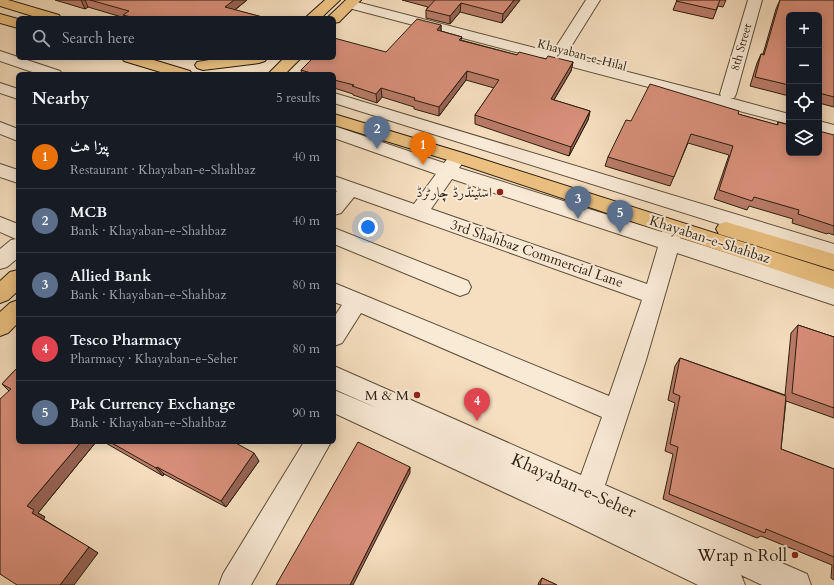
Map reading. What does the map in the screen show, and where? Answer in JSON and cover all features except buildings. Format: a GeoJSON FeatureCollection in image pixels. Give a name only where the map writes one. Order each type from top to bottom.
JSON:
{"type":"FeatureCollection","features":[{"type":"Feature","properties":{"kind":"main road"},"geometry":{"type":"LineString","coordinates":[[314,16],[333,0]]}},
{"type":"Feature","properties":{"kind":"main road"},"geometry":{"type":"LineString","coordinates":[[0,2],[47,16]]}},
{"type":"Feature","properties":{"kind":"main road"},"geometry":{"type":"LineString","coordinates":[[336,17],[352,2]]}},
{"type":"Feature","properties":{"kind":"main road"},"geometry":{"type":"LineString","coordinates":[[0,18],[16,23]]}},
{"type":"Feature","properties":{"kind":"main road"},"geometry":{"type":"LineString","coordinates":[[137,60],[177,72]]}},
{"type":"Feature","properties":{"kind":"main road"},"geometry":{"type":"LineString","coordinates":[[188,60],[228,72]]}},
{"type":"Feature","properties":{"kind":"main road"},"geometry":{"type":"LineString","coordinates":[[203,65],[243,60]]}},
{"type":"Feature","properties":{"kind":"main road"},"geometry":{"type":"LineString","coordinates":[[251,72],[264,60]]}},
{"type":"Feature","properties":{"kind":"main road","name":"Khayaban-e-Shahbaz"},"geometry":{"type":"LineString","coordinates":[[336,105],[769,251],[834,280]]}},
{"type":"Feature","properties":{"kind":"main road"},"geometry":{"type":"LineString","coordinates":[[336,120],[452,164]]}},
{"type":"Feature","properties":{"kind":"main road","name":"Khayaban-e-Shahbaz"},"geometry":{"type":"LineString","coordinates":[[672,235],[834,262]]}},
{"type":"Feature","properties":{"kind":"main road"},"geometry":{"type":"LineString","coordinates":[[0,294],[16,280]]}},
{"type":"Feature","properties":{"kind":"main road"},"geometry":{"type":"LineString","coordinates":[[0,326],[16,311]]}},
{"type":"Feature","properties":{"kind":"street","name":"Khayaban-e-Hilal"},"geometry":{"type":"LineString","coordinates":[[376,0],[562,50],[639,75],[728,94],[786,109]]}},
{"type":"Feature","properties":{"kind":"street"},"geometry":{"type":"LineString","coordinates":[[562,50],[593,0]]}},
{"type":"Feature","properties":{"kind":"street","name":"8th Street"},"geometry":{"type":"LineString","coordinates":[[728,94],[755,0]]}},
{"type":"Feature","properties":{"kind":"street"},"geometry":{"type":"LineString","coordinates":[[352,2],[639,75],[786,119]]}},
{"type":"Feature","properties":{"kind":"street"},"geometry":{"type":"LineString","coordinates":[[7,60],[47,72]]}},
{"type":"Feature","properties":{"kind":"street"},"geometry":{"type":"LineString","coordinates":[[0,88],[16,93]]}},
{"type":"Feature","properties":{"kind":"street"},"geometry":{"type":"LineString","coordinates":[[336,99],[834,252]]}},
{"type":"Feature","properties":{"kind":"street"},"geometry":{"type":"LineString","coordinates":[[822,118],[834,121]]}},
{"type":"Feature","properties":{"kind":"street"},"geometry":{"type":"LineString","coordinates":[[0,128],[16,134]]}},
{"type":"Feature","properties":{"kind":"street"},"geometry":{"type":"LineString","coordinates":[[822,128],[834,131]]}},
{"type":"Feature","properties":{"kind":"street"},"geometry":{"type":"LineString","coordinates":[[336,133],[452,164],[672,235],[834,296]]}},
{"type":"Feature","properties":{"kind":"street"},"geometry":{"type":"LineString","coordinates":[[419,212],[452,164]]}},
{"type":"Feature","properties":{"kind":"street"},"geometry":{"type":"LineString","coordinates":[[0,170],[16,176]]}},
{"type":"Feature","properties":{"kind":"street"},"geometry":{"type":"LineString","coordinates":[[336,202],[342,186]]}},
{"type":"Feature","properties":{"kind":"street","name":"3rd Shahbaz Commercial Lane"},"geometry":{"type":"LineString","coordinates":[[342,186],[654,295]]}},
{"type":"Feature","properties":{"kind":"street"},"geometry":{"type":"LineString","coordinates":[[0,224],[16,231]]}},
{"type":"Feature","properties":{"kind":"street"},"geometry":{"type":"LineString","coordinates":[[589,491],[617,411],[672,235]]}},
{"type":"Feature","properties":{"kind":"street"},"geometry":{"type":"LineString","coordinates":[[336,237],[460,287]]}},
{"type":"Feature","properties":{"kind":"street"},"geometry":{"type":"LineString","coordinates":[[336,293],[617,411]]}},
{"type":"Feature","properties":{"kind":"street"},"geometry":{"type":"LineString","coordinates":[[336,333],[357,301]]}},
{"type":"Feature","properties":{"kind":"street","name":"Khayaban-e-Seher"},"geometry":{"type":"LineString","coordinates":[[338,396],[589,491],[796,585]]}},
{"type":"Feature","properties":{"kind":"street","name":"Khayaban-e-Seher"},"geometry":{"type":"LineString","coordinates":[[338,396],[730,585]]}},
{"type":"Feature","properties":{"kind":"street"},"geometry":{"type":"LineString","coordinates":[[234,585],[317,444]]}},
{"type":"Feature","properties":{"kind":"place","name":"MCB"},"geometry":{"type":"Point","coordinates":[377,149]}},
{"type":"Feature","properties":{"kind":"place","name":"پیزا ہٹ"},"geometry":{"type":"Point","coordinates":[423,165]}},
{"type":"Feature","properties":{"kind":"place","name":"اسٹینڈرڈ چارٹرڈ"},"geometry":{"type":"Point","coordinates":[500,192]}},
{"type":"Feature","properties":{"kind":"place","name":"Allied Bank"},"geometry":{"type":"Point","coordinates":[578,219]}},
{"type":"Feature","properties":{"kind":"place","name":"Pak Currency Exchange"},"geometry":{"type":"Point","coordinates":[620,233]}},
{"type":"Feature","properties":{"kind":"place","name":"M & M"},"geometry":{"type":"Point","coordinates":[417,395]}},
{"type":"Feature","properties":{"kind":"place","name":"Tesco Pharmacy"},"geometry":{"type":"Point","coordinates":[477,421]}},
{"type":"Feature","properties":{"kind":"place","name":"Wrap n Roll"},"geometry":{"type":"Point","coordinates":[795,555]}}]}
